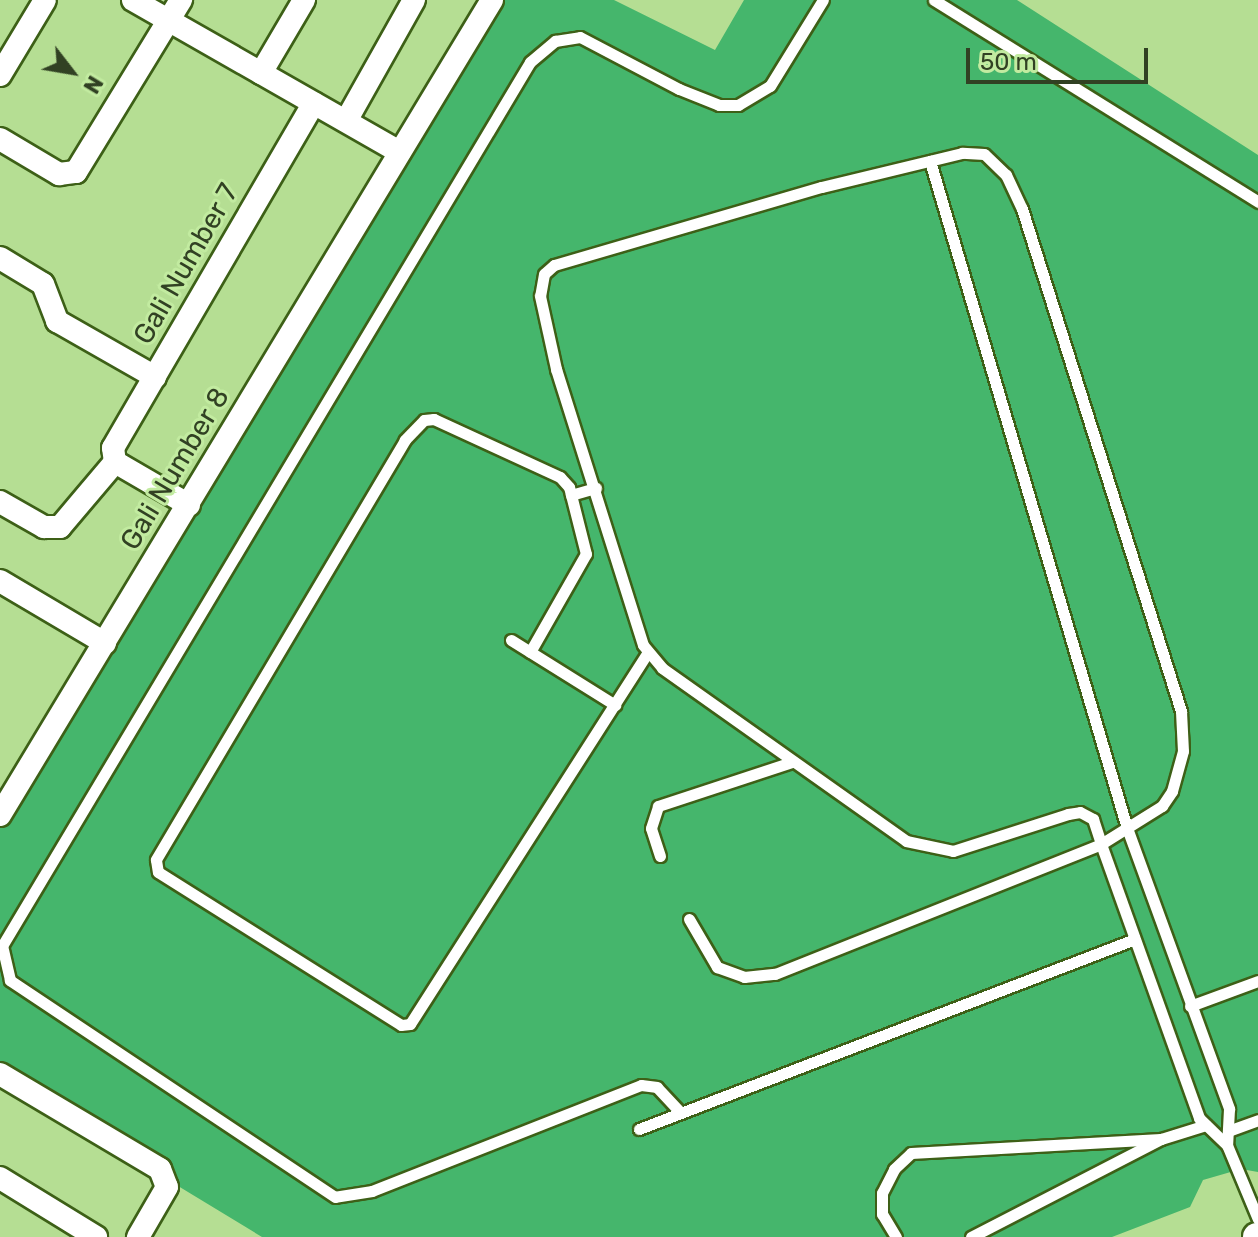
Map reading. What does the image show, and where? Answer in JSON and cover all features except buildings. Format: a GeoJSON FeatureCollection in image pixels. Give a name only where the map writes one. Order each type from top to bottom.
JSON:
{"type":"FeatureCollection","features":[{"type":"Feature","properties":{"kind":"street"},"geometry":{"type":"LineString","coordinates":[[0,75],[45,0]]}},
{"type":"Feature","properties":{"kind":"street"},"geometry":{"type":"LineString","coordinates":[[133,0],[400,152]]}},
{"type":"Feature","properties":{"kind":"street"},"geometry":{"type":"LineString","coordinates":[[0,139],[66,176],[80,167],[181,0]]}},
{"type":"Feature","properties":{"kind":"street"},"geometry":{"type":"LineString","coordinates":[[261,73],[304,0]]}},
{"type":"Feature","properties":{"kind":"street"},"geometry":{"type":"LineString","coordinates":[[346,121],[414,0]]}},
{"type":"Feature","properties":{"kind":"street","name":"Gali Number 8"},"geometry":{"type":"LineString","coordinates":[[0,815],[492,0]]}},
{"type":"Feature","properties":{"kind":"street","name":"Gali Number 7"},"geometry":{"type":"LineString","coordinates":[[0,502],[44,527],[60,527],[114,459],[155,377],[314,103]]}},
{"type":"Feature","properties":{"kind":"street"},"geometry":{"type":"LineString","coordinates":[[0,258],[43,284],[57,321],[155,377]]}},
{"type":"Feature","properties":{"kind":"street"},"geometry":{"type":"LineString","coordinates":[[114,459],[189,505]]}},
{"type":"Feature","properties":{"kind":"street"},"geometry":{"type":"LineString","coordinates":[[0,582],[105,643]]}},
{"type":"Feature","properties":{"kind":"street"},"geometry":{"type":"LineString","coordinates":[[0,1074],[160,1169],[167,1187],[138,1237]]}},
{"type":"Feature","properties":{"kind":"street"},"geometry":{"type":"LineString","coordinates":[[0,1178],[96,1237]]}},
{"type":"Feature","properties":{"kind":"lane"},"geometry":{"type":"LineString","coordinates":[[681,1113],[657,1087],[641,1085],[372,1191],[335,1197],[10,980],[2,946],[530,62],[555,41],[580,37],[679,89],[719,105],[738,105],[770,86],[823,0]]}},
{"type":"Feature","properties":{"kind":"lane"},"geometry":{"type":"LineString","coordinates":[[934,0],[1258,202]]}},
{"type":"Feature","properties":{"kind":"lane"},"geometry":{"type":"LineString","coordinates":[[689,919],[717,967],[744,977],[775,974],[1101,844],[1162,806],[1172,791],[1183,751],[1181,711],[1022,209],[1006,175],[984,154],[930,161],[580,255],[544,274],[540,296],[556,369],[647,654],[889,833],[931,849],[953,851],[1080,812],[1093,819],[1101,844],[1135,939],[1206,1125],[1227,1145],[1258,1219]]}},
{"type":"Feature","properties":{"kind":"lane"},"geometry":{"type":"LineString","coordinates":[[930,161],[1127,828],[1229,1109],[1227,1145]]}},
{"type":"Feature","properties":{"kind":"lane"},"geometry":{"type":"LineString","coordinates":[[530,652],[586,554],[571,495],[560,477],[434,419],[415,425],[156,860],[158,872],[401,1025],[410,1024],[647,654]]}},
{"type":"Feature","properties":{"kind":"lane"},"geometry":{"type":"LineString","coordinates":[[571,495],[596,488]]}},
{"type":"Feature","properties":{"kind":"lane"},"geometry":{"type":"LineString","coordinates":[[511,640],[615,705]]}},
{"type":"Feature","properties":{"kind":"lane"},"geometry":{"type":"LineString","coordinates":[[660,856],[651,828],[658,806],[792,762]]}},
{"type":"Feature","properties":{"kind":"lane"},"geometry":{"type":"LineString","coordinates":[[639,1129],[1135,939]]}},
{"type":"Feature","properties":{"kind":"lane"},"geometry":{"type":"LineString","coordinates":[[1190,1006],[1258,981]]}},
{"type":"Feature","properties":{"kind":"lane"},"geometry":{"type":"LineString","coordinates":[[1228,1131],[1258,1120]]}},
{"type":"Feature","properties":{"kind":"lane"},"geometry":{"type":"LineString","coordinates":[[971,1237],[1161,1139],[1206,1125]]}},
{"type":"Feature","properties":{"kind":"lane"},"geometry":{"type":"LineString","coordinates":[[896,1237],[882,1214],[882,1193],[894,1169],[911,1153],[1161,1139]]}}]}
